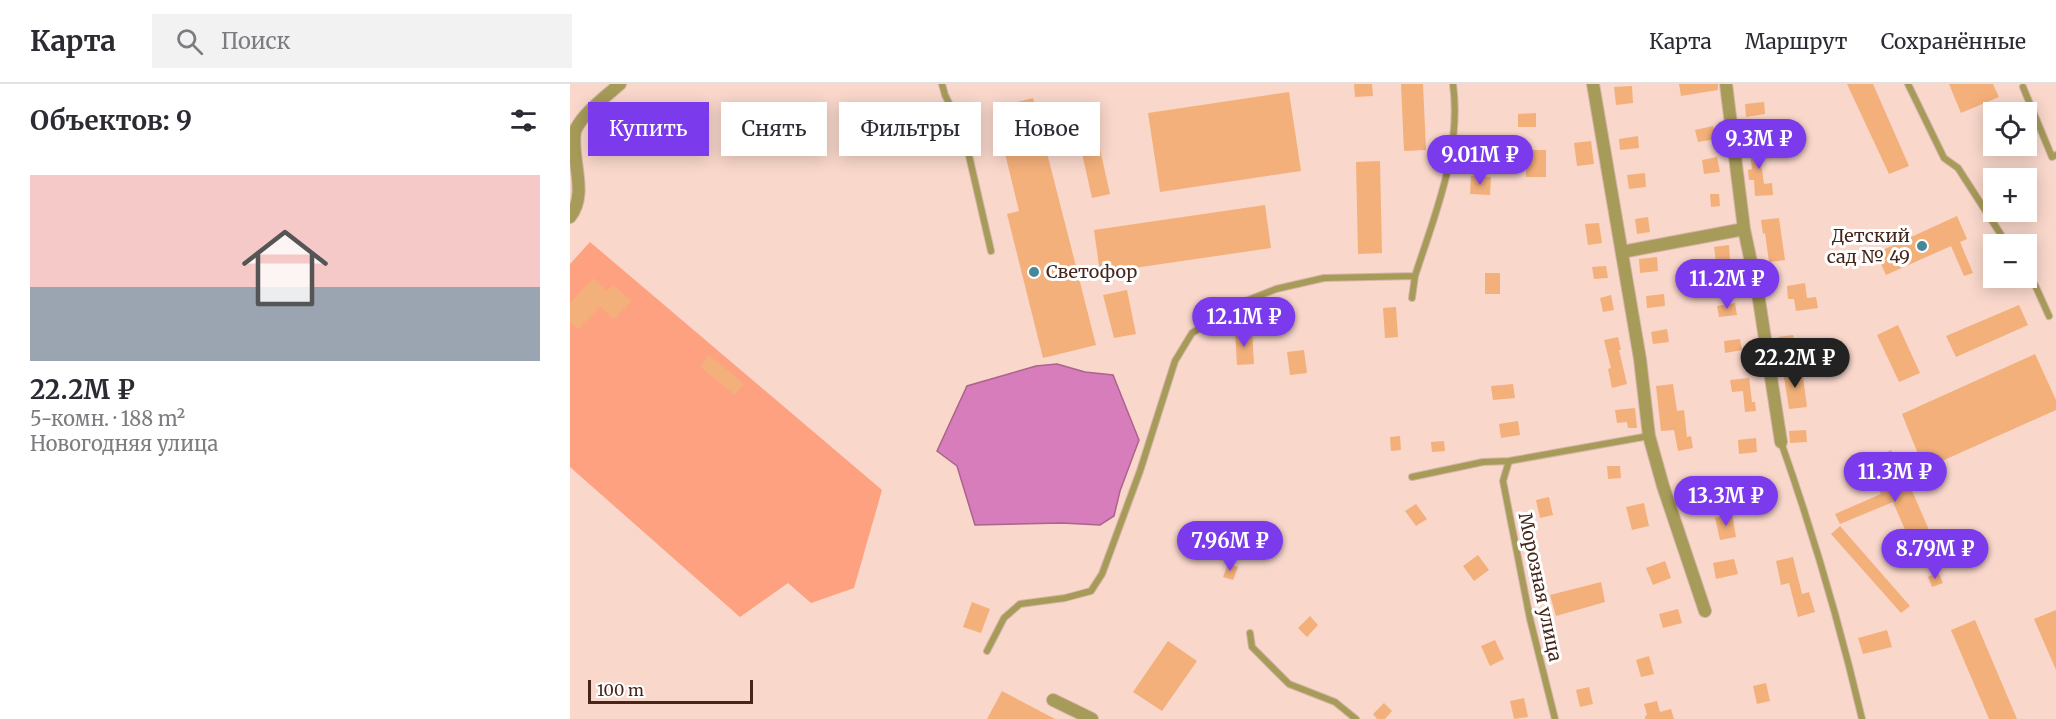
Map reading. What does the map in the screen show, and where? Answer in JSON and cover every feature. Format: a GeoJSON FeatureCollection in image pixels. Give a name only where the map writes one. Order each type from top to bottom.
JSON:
{"type":"FeatureCollection","features":[{"type":"Feature","properties":{"kind":"street"},"geometry":{"type":"LineString","coordinates":[[570,217],[574,212],[578,196],[571,151],[575,130],[594,106],[620,84]]}},
{"type":"Feature","properties":{"kind":"street"},"geometry":{"type":"LineString","coordinates":[[1593,84],[1640,359],[1649,436],[1663,486],[1706,610]]}},
{"type":"Feature","properties":{"kind":"street"},"geometry":{"type":"LineString","coordinates":[[1726,84],[1744,229],[1759,300],[1781,441]]}},
{"type":"Feature","properties":{"kind":"street"},"geometry":{"type":"LineString","coordinates":[[1622,252],[1744,229]]}},
{"type":"Feature","properties":{"kind":"street"},"geometry":{"type":"LineString","coordinates":[[1053,700],[1092,719]]}},
{"type":"Feature","properties":{"kind":"lane"},"geometry":{"type":"LineString","coordinates":[[942,84],[964,134],[991,251]]}},
{"type":"Feature","properties":{"kind":"lane"},"geometry":{"type":"LineString","coordinates":[[1412,298],[1415,276],[1445,182],[1454,131],[1453,84]]}},
{"type":"Feature","properties":{"kind":"lane"},"geometry":{"type":"LineString","coordinates":[[1908,84],[1944,158],[1958,168],[2001,234]]}},
{"type":"Feature","properties":{"kind":"lane"},"geometry":{"type":"LineString","coordinates":[[2023,87],[2052,157],[2056,155]]}},
{"type":"Feature","properties":{"kind":"lane"},"geometry":{"type":"LineString","coordinates":[[987,651],[1004,618],[1020,604],[1065,598],[1091,591],[1102,574],[1140,471],[1175,361],[1192,333],[1246,301],[1276,289],[1324,278],[1415,276]]}},
{"type":"Feature","properties":{"kind":"lane"},"geometry":{"type":"LineString","coordinates":[[2036,288],[2049,315]]}},
{"type":"Feature","properties":{"kind":"lane"},"geometry":{"type":"LineString","coordinates":[[1412,477],[1483,462],[1509,461],[1649,436]]}},
{"type":"Feature","properties":{"kind":"lane"},"geometry":{"type":"LineString","coordinates":[[1781,441],[1808,519],[1843,638],[1862,719]]}},
{"type":"Feature","properties":{"kind":"lane","name":"Морозная улица"},"geometry":{"type":"LineString","coordinates":[[1509,461],[1503,481],[1530,619],[1555,719]]}},
{"type":"Feature","properties":{"kind":"lane"},"geometry":{"type":"LineString","coordinates":[[1250,633],[1252,647],[1289,684],[1335,702],[1356,719]]}},
{"type":"Feature","properties":{"kind":"shaded area"},"geometry":{"type":"Polygon","coordinates":[[[590,242],[882,490],[854,588],[811,603],[788,583],[740,617],[570,467],[570,264],[590,242]]]}},
{"type":"Feature","properties":{"kind":"shaded area"},"geometry":{"type":"Polygon","coordinates":[[[1057,364],[1085,372],[1113,375],[1139,440],[1120,491],[1114,516],[1100,525],[1062,523],[975,525],[957,466],[937,451],[967,386],[1036,366],[1057,364]]]}},
{"type":"Feature","properties":{"kind":"building"},"geometry":{"type":"Polygon","coordinates":[[[1354,84],[1372,84],[1373,96],[1355,97],[1354,84]]]}},
{"type":"Feature","properties":{"kind":"building"},"geometry":{"type":"Polygon","coordinates":[[[1401,84],[1423,84],[1426,150],[1404,151],[1401,84]]]}},
{"type":"Feature","properties":{"kind":"building"},"geometry":{"type":"Polygon","coordinates":[[[1679,84],[1718,84],[1718,90],[1681,96],[1679,84]]]}},
{"type":"Feature","properties":{"kind":"building"},"geometry":{"type":"Polygon","coordinates":[[[1847,84],[1873,84],[1909,166],[1889,174],[1847,84]]]}},
{"type":"Feature","properties":{"kind":"building"},"geometry":{"type":"Polygon","coordinates":[[[1949,84],[1993,84],[1999,97],[1961,113],[1949,84]]]}},
{"type":"Feature","properties":{"kind":"building"},"geometry":{"type":"Polygon","coordinates":[[[1632,86],[1633,103],[1616,105],[1614,87],[1632,86]]]}},
{"type":"Feature","properties":{"kind":"building"},"geometry":{"type":"Polygon","coordinates":[[[1289,92],[1301,171],[1160,192],[1148,113],[1289,92]]]}},
{"type":"Feature","properties":{"kind":"building"},"geometry":{"type":"Polygon","coordinates":[[[1033,98],[1034,102],[1017,102],[1033,98]]]}},
{"type":"Feature","properties":{"kind":"building"},"geometry":{"type":"Polygon","coordinates":[[[1764,102],[1765,114],[1746,117],[1745,104],[1764,102]]]}},
{"type":"Feature","properties":{"kind":"building"},"geometry":{"type":"Polygon","coordinates":[[[1536,113],[1536,127],[1518,127],[1518,114],[1536,113]]]}},
{"type":"Feature","properties":{"kind":"building"},"geometry":{"type":"Polygon","coordinates":[[[1713,126],[1716,139],[1698,142],[1695,130],[1713,126]]]}},
{"type":"Feature","properties":{"kind":"building"},"geometry":{"type":"Polygon","coordinates":[[[1638,136],[1639,148],[1620,150],[1619,139],[1638,136]]]}},
{"type":"Feature","properties":{"kind":"building"},"geometry":{"type":"Polygon","coordinates":[[[1591,141],[1594,164],[1577,166],[1574,143],[1591,141]]]}},
{"type":"Feature","properties":{"kind":"building"},"geometry":{"type":"Polygon","coordinates":[[[1767,142],[1768,154],[1760,155],[1764,184],[1772,183],[1773,195],[1755,196],[1754,180],[1749,180],[1748,170],[1752,169],[1749,144],[1767,142]]]}},
{"type":"Feature","properties":{"kind":"building"},"geometry":{"type":"Polygon","coordinates":[[[1100,149],[1110,194],[1092,198],[1083,156],[1100,156],[1100,149]]]}},
{"type":"Feature","properties":{"kind":"building"},"geometry":{"type":"Polygon","coordinates":[[[1526,150],[1546,150],[1546,177],[1526,177],[1526,150]]]}},
{"type":"Feature","properties":{"kind":"building"},"geometry":{"type":"Polygon","coordinates":[[[1006,156],[1048,156],[1096,345],[1043,358],[1007,214],[1019,211],[1006,156]]]}},
{"type":"Feature","properties":{"kind":"building"},"geometry":{"type":"Polygon","coordinates":[[[1717,157],[1720,172],[1704,174],[1702,160],[1717,157]]]}},
{"type":"Feature","properties":{"kind":"building"},"geometry":{"type":"Polygon","coordinates":[[[1380,161],[1382,253],[1358,254],[1356,162],[1380,161]]]}},
{"type":"Feature","properties":{"kind":"building"},"geometry":{"type":"Polygon","coordinates":[[[1645,173],[1646,187],[1629,189],[1627,175],[1645,173]]]}},
{"type":"Feature","properties":{"kind":"building"},"geometry":{"type":"Polygon","coordinates":[[[1471,176],[1491,177],[1490,195],[1470,194],[1471,176]]]}},
{"type":"Feature","properties":{"kind":"building"},"geometry":{"type":"Polygon","coordinates":[[[1710,194],[1719,194],[1720,206],[1711,207],[1710,194]]]}},
{"type":"Feature","properties":{"kind":"building"},"geometry":{"type":"Polygon","coordinates":[[[1265,205],[1271,248],[1100,273],[1094,230],[1265,205]]]}},
{"type":"Feature","properties":{"kind":"building","name":"Детский сад № 49"},"geometry":{"type":"Polygon","coordinates":[[[1957,216],[1967,239],[1960,242],[1973,273],[1964,276],[1951,246],[1886,275],[1876,253],[1957,216]]]}},
{"type":"Feature","properties":{"kind":"building"},"geometry":{"type":"Polygon","coordinates":[[[1648,217],[1650,232],[1637,234],[1635,219],[1648,217]]]}},
{"type":"Feature","properties":{"kind":"building"},"geometry":{"type":"Polygon","coordinates":[[[1779,218],[1785,260],[1769,262],[1761,220],[1779,218]]]}},
{"type":"Feature","properties":{"kind":"building"},"geometry":{"type":"Polygon","coordinates":[[[1599,223],[1602,243],[1588,245],[1585,224],[1599,223]]]}},
{"type":"Feature","properties":{"kind":"building"},"geometry":{"type":"Polygon","coordinates":[[[1729,245],[1730,259],[1716,261],[1714,247],[1729,245]]]}},
{"type":"Feature","properties":{"kind":"building"},"geometry":{"type":"Polygon","coordinates":[[[1657,257],[1658,271],[1640,273],[1639,259],[1657,257]]]}},
{"type":"Feature","properties":{"kind":"building"},"geometry":{"type":"Polygon","coordinates":[[[1606,266],[1608,278],[1594,279],[1592,267],[1606,266]]]}},
{"type":"Feature","properties":{"kind":"building"},"geometry":{"type":"Polygon","coordinates":[[[1485,273],[1500,273],[1500,294],[1485,294],[1485,273]]]}},
{"type":"Feature","properties":{"kind":"building"},"geometry":{"type":"Polygon","coordinates":[[[593,278],[607,291],[613,285],[632,301],[614,319],[600,307],[578,329],[570,322],[570,303],[593,278]]]}},
{"type":"Feature","properties":{"kind":"building"},"geometry":{"type":"Polygon","coordinates":[[[1805,283],[1807,298],[1816,297],[1818,308],[1796,311],[1794,299],[1788,299],[1787,286],[1805,283]]]}},
{"type":"Feature","properties":{"kind":"building"},"geometry":{"type":"Polygon","coordinates":[[[1127,290],[1136,334],[1114,338],[1103,295],[1127,290]]]}},
{"type":"Feature","properties":{"kind":"building"},"geometry":{"type":"Polygon","coordinates":[[[1664,294],[1665,306],[1647,308],[1646,296],[1664,294]]]}},
{"type":"Feature","properties":{"kind":"building"},"geometry":{"type":"Polygon","coordinates":[[[1611,295],[1614,310],[1603,312],[1600,298],[1611,295]]]}},
{"type":"Feature","properties":{"kind":"building"},"geometry":{"type":"Polygon","coordinates":[[[1735,303],[1737,315],[1719,317],[1717,306],[1735,303]]]}},
{"type":"Feature","properties":{"kind":"building"},"geometry":{"type":"Polygon","coordinates":[[[2019,305],[2028,325],[1956,357],[1946,336],[2019,305]]]}},
{"type":"Feature","properties":{"kind":"building"},"geometry":{"type":"Polygon","coordinates":[[[1396,307],[1398,337],[1385,338],[1383,308],[1396,307]]]}},
{"type":"Feature","properties":{"kind":"building"},"geometry":{"type":"Polygon","coordinates":[[[1898,325],[1920,373],[1899,382],[1877,335],[1898,325]]]}},
{"type":"Feature","properties":{"kind":"building"},"geometry":{"type":"Polygon","coordinates":[[[1667,329],[1669,342],[1653,344],[1651,332],[1667,329]]]}},
{"type":"Feature","properties":{"kind":"building"},"geometry":{"type":"Polygon","coordinates":[[[1252,330],[1254,364],[1237,365],[1235,331],[1252,330]]]}},
{"type":"Feature","properties":{"kind":"building"},"geometry":{"type":"Polygon","coordinates":[[[1793,335],[1796,345],[1780,348],[1778,337],[1793,335]]]}},
{"type":"Feature","properties":{"kind":"building"},"geometry":{"type":"Polygon","coordinates":[[[1618,337],[1627,384],[1612,388],[1608,369],[1611,368],[1604,340],[1618,337]]]}},
{"type":"Feature","properties":{"kind":"building"},"geometry":{"type":"Polygon","coordinates":[[[1740,339],[1742,350],[1725,353],[1724,341],[1740,339]]]}},
{"type":"Feature","properties":{"kind":"building"},"geometry":{"type":"Polygon","coordinates":[[[1304,350],[1307,373],[1290,375],[1287,352],[1304,350]]]}},
{"type":"Feature","properties":{"kind":"building"},"geometry":{"type":"Polygon","coordinates":[[[2035,354],[2056,400],[2056,410],[1924,469],[1902,414],[2035,354]]]}},
{"type":"Feature","properties":{"kind":"building"},"geometry":{"type":"Polygon","coordinates":[[[709,355],[744,384],[735,395],[700,367],[709,355]]]}},
{"type":"Feature","properties":{"kind":"building"},"geometry":{"type":"Polygon","coordinates":[[[1802,369],[1807,407],[1789,409],[1783,371],[1802,369]]]}},
{"type":"Feature","properties":{"kind":"building"},"geometry":{"type":"Polygon","coordinates":[[[1749,378],[1752,402],[1755,402],[1756,411],[1745,412],[1743,391],[1732,392],[1730,380],[1749,378]]]}},
{"type":"Feature","properties":{"kind":"building"},"geometry":{"type":"Polygon","coordinates":[[[1513,384],[1515,398],[1493,400],[1491,386],[1513,384]]]}},
{"type":"Feature","properties":{"kind":"building"},"geometry":{"type":"Polygon","coordinates":[[[1673,384],[1677,411],[1684,410],[1687,437],[1691,436],[1693,448],[1678,451],[1674,430],[1661,431],[1656,386],[1673,384]]]}},
{"type":"Feature","properties":{"kind":"building"},"geometry":{"type":"Polygon","coordinates":[[[1635,408],[1637,428],[1628,428],[1627,422],[1617,423],[1615,410],[1635,408]]]}},
{"type":"Feature","properties":{"kind":"building"},"geometry":{"type":"Polygon","coordinates":[[[1518,421],[1520,435],[1501,438],[1499,424],[1518,421]]]}},
{"type":"Feature","properties":{"kind":"building"},"geometry":{"type":"Polygon","coordinates":[[[1806,430],[1807,442],[1790,443],[1789,431],[1806,430]]]}},
{"type":"Feature","properties":{"kind":"building"},"geometry":{"type":"Polygon","coordinates":[[[1400,436],[1401,450],[1391,451],[1390,437],[1400,436]]]}},
{"type":"Feature","properties":{"kind":"building"},"geometry":{"type":"Polygon","coordinates":[[[1756,438],[1757,452],[1739,454],[1738,440],[1756,438]]]}},
{"type":"Feature","properties":{"kind":"building"},"geometry":{"type":"Polygon","coordinates":[[[1444,441],[1445,451],[1432,452],[1431,442],[1444,441]]]}},
{"type":"Feature","properties":{"kind":"building"},"geometry":{"type":"Polygon","coordinates":[[[1891,450],[1913,493],[1938,551],[1918,560],[1893,502],[1840,524],[1835,514],[1881,494],[1865,463],[1891,450]]]}},
{"type":"Feature","properties":{"kind":"building"},"geometry":{"type":"Polygon","coordinates":[[[1607,466],[1620,466],[1621,478],[1608,479],[1607,466]]]}},
{"type":"Feature","properties":{"kind":"building"},"geometry":{"type":"Polygon","coordinates":[[[1549,497],[1553,515],[1540,518],[1536,500],[1549,497]]]}},
{"type":"Feature","properties":{"kind":"building"},"geometry":{"type":"Polygon","coordinates":[[[1644,503],[1649,526],[1632,530],[1626,507],[1644,503]]]}},
{"type":"Feature","properties":{"kind":"building"},"geometry":{"type":"Polygon","coordinates":[[[1416,504],[1427,519],[1416,526],[1405,511],[1416,504]]]}},
{"type":"Feature","properties":{"kind":"building"},"geometry":{"type":"Polygon","coordinates":[[[1732,514],[1736,537],[1720,540],[1715,518],[1732,514]]]}},
{"type":"Feature","properties":{"kind":"building"},"geometry":{"type":"Polygon","coordinates":[[[1840,526],[1910,606],[1901,613],[1831,534],[1840,526]]]}},
{"type":"Feature","properties":{"kind":"building"},"geometry":{"type":"Polygon","coordinates":[[[1478,555],[1489,570],[1474,581],[1463,566],[1478,555]]]}},
{"type":"Feature","properties":{"kind":"building"},"geometry":{"type":"Polygon","coordinates":[[[1793,557],[1802,594],[1809,592],[1815,612],[1798,617],[1789,583],[1781,585],[1776,561],[1793,557]]]}},
{"type":"Feature","properties":{"kind":"building"},"geometry":{"type":"Polygon","coordinates":[[[1734,559],[1738,574],[1716,579],[1713,563],[1734,559]]]}},
{"type":"Feature","properties":{"kind":"building"},"geometry":{"type":"Polygon","coordinates":[[[1665,561],[1671,578],[1653,585],[1646,568],[1665,561]]]}},
{"type":"Feature","properties":{"kind":"building"},"geometry":{"type":"Polygon","coordinates":[[[1228,564],[1238,567],[1233,580],[1223,577],[1228,564]]]}},
{"type":"Feature","properties":{"kind":"building"},"geometry":{"type":"Polygon","coordinates":[[[1938,572],[1943,583],[1932,587],[1928,577],[1938,572]]]}},
{"type":"Feature","properties":{"kind":"building"},"geometry":{"type":"Polygon","coordinates":[[[1601,582],[1605,602],[1556,616],[1550,595],[1601,582]]]}},
{"type":"Feature","properties":{"kind":"building"},"geometry":{"type":"Polygon","coordinates":[[[972,602],[990,609],[981,633],[963,627],[972,602]]]}},
{"type":"Feature","properties":{"kind":"building"},"geometry":{"type":"Polygon","coordinates":[[[1678,609],[1682,623],[1663,628],[1659,614],[1678,609]]]}},
{"type":"Feature","properties":{"kind":"building"},"geometry":{"type":"Polygon","coordinates":[[[2056,610],[2056,670],[2034,619],[2056,610]]]}},
{"type":"Feature","properties":{"kind":"building"},"geometry":{"type":"Polygon","coordinates":[[[1310,616],[1318,625],[1307,637],[1298,628],[1310,616]]]}},
{"type":"Feature","properties":{"kind":"building"},"geometry":{"type":"Polygon","coordinates":[[[1975,620],[2017,719],[1989,719],[1951,630],[1975,620]]]}},
{"type":"Feature","properties":{"kind":"building"},"geometry":{"type":"Polygon","coordinates":[[[1887,630],[1892,647],[1863,654],[1858,638],[1887,630]]]}},
{"type":"Feature","properties":{"kind":"building"},"geometry":{"type":"Polygon","coordinates":[[[1495,640],[1504,659],[1490,666],[1481,646],[1495,640]]]}},
{"type":"Feature","properties":{"kind":"building"},"geometry":{"type":"Polygon","coordinates":[[[1168,641],[1197,661],[1162,711],[1133,692],[1168,641]]]}},
{"type":"Feature","properties":{"kind":"building"},"geometry":{"type":"Polygon","coordinates":[[[1649,656],[1654,674],[1641,677],[1636,660],[1649,656]]]}},
{"type":"Feature","properties":{"kind":"building"},"geometry":{"type":"Polygon","coordinates":[[[1766,683],[1770,701],[1757,704],[1753,686],[1766,683]]]}},
{"type":"Feature","properties":{"kind":"building"},"geometry":{"type":"Polygon","coordinates":[[[1589,687],[1593,704],[1580,707],[1576,690],[1589,687]]]}},
{"type":"Feature","properties":{"kind":"building"},"geometry":{"type":"Polygon","coordinates":[[[1002,691],[1055,719],[987,719],[1002,691]]]}},
{"type":"Feature","properties":{"kind":"building"},"geometry":{"type":"Polygon","coordinates":[[[1524,698],[1528,717],[1514,719],[1510,701],[1524,698]]]}},
{"type":"Feature","properties":{"kind":"building"},"geometry":{"type":"Polygon","coordinates":[[[1657,701],[1660,712],[1671,709],[1674,719],[1645,719],[1647,715],[1644,704],[1657,701]]]}},
{"type":"Feature","properties":{"kind":"building"},"geometry":{"type":"Polygon","coordinates":[[[1384,703],[1392,711],[1385,719],[1377,719],[1373,714],[1384,703]]]}},
{"type":"Feature","properties":{"kind":"place","name":"Детский сад № 49"},"geometry":{"type":"Point","coordinates":[1922,246]}},
{"type":"Feature","properties":{"kind":"place","name":"Светофор"},"geometry":{"type":"Point","coordinates":[1034,272]}}]}
